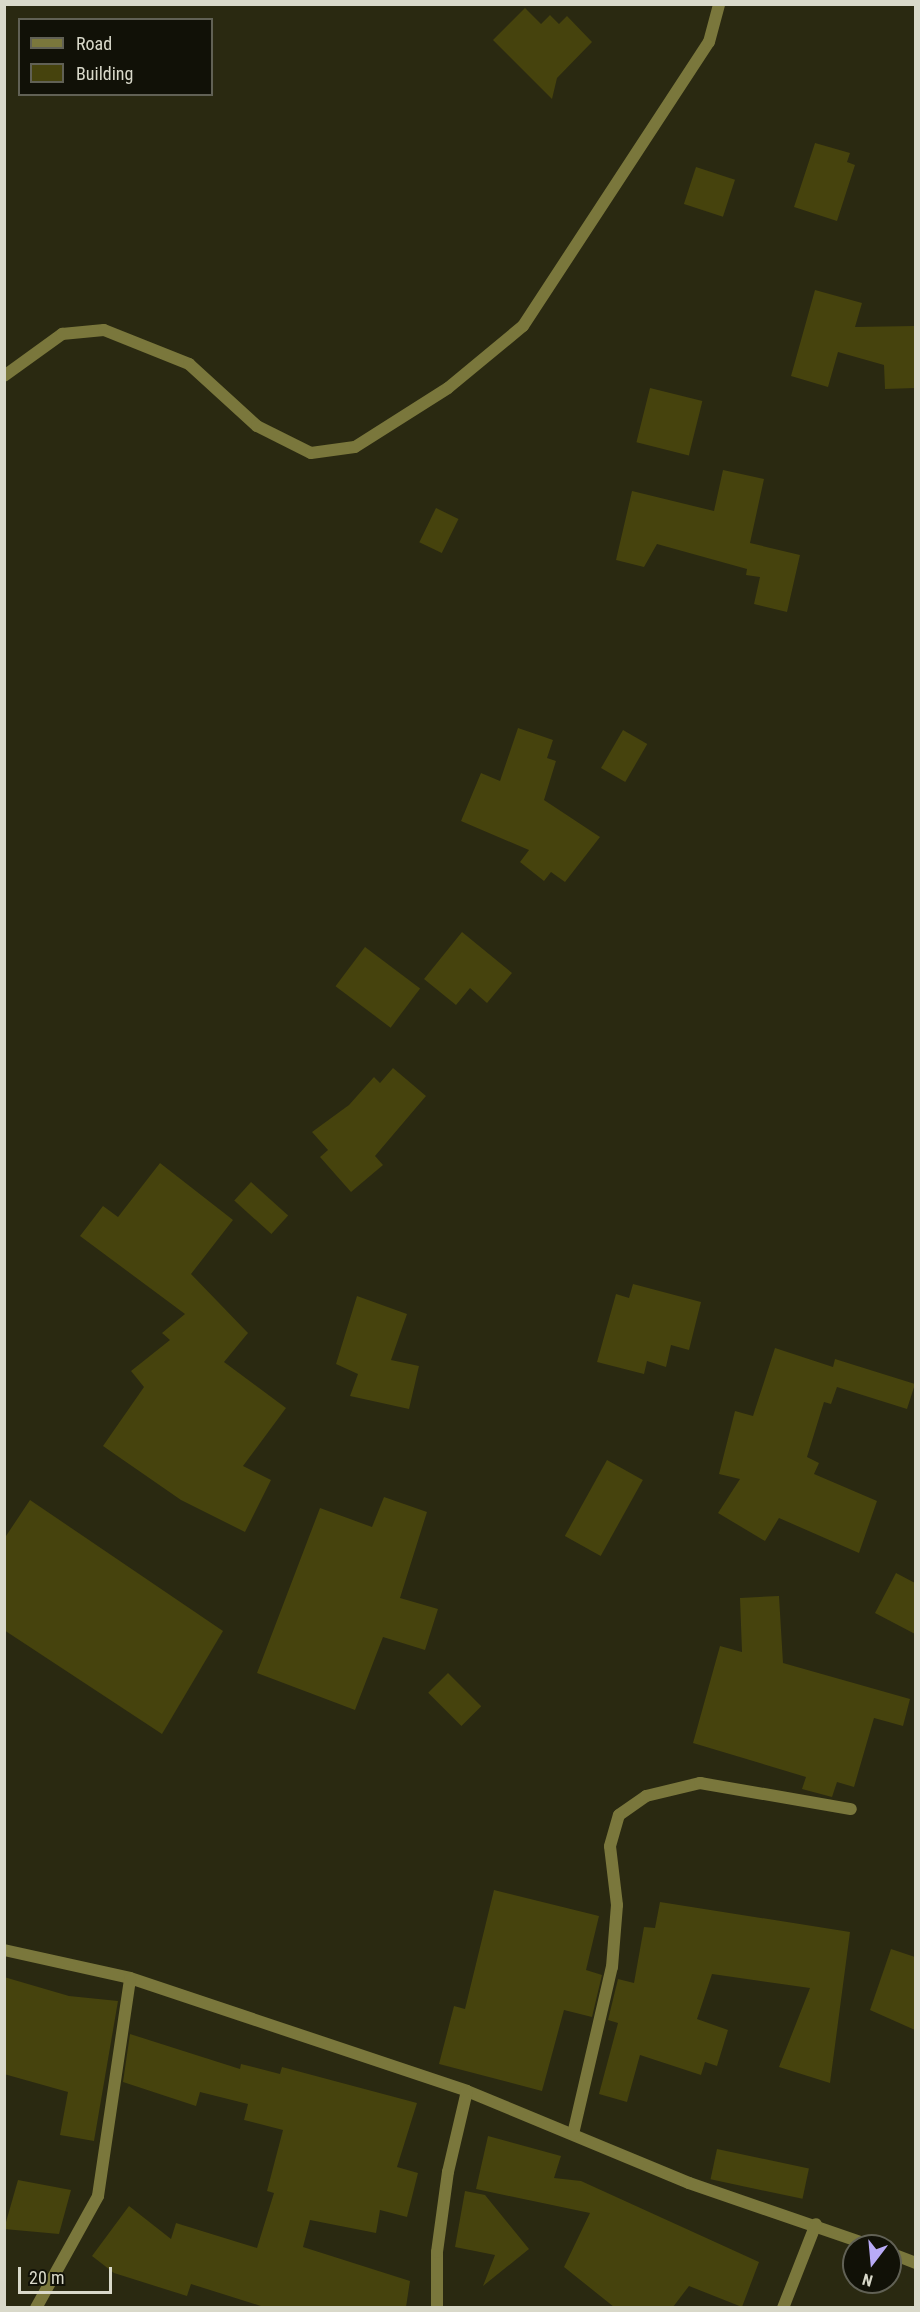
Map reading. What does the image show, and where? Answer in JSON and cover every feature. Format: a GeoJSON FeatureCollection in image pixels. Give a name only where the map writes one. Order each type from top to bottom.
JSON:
{"type":"FeatureCollection","features":[{"type":"Feature","properties":{"kind":"street"},"geometry":{"type":"LineString","coordinates":[[4,376],[62,334],[104,330],[189,364],[257,426],[311,453],[355,447],[448,388],[522,326],[709,42],[719,4]]}},
{"type":"Feature","properties":{"kind":"street"},"geometry":{"type":"LineString","coordinates":[[573,2134],[612,1967],[617,1905],[610,1846],[619,1815],[646,1796],[700,1783],[851,1809]]}},
{"type":"Feature","properties":{"kind":"street"},"geometry":{"type":"LineString","coordinates":[[4,1950],[130,1978],[467,2091],[689,2183],[842,2234]]}},
{"type":"Feature","properties":{"kind":"street"},"geometry":{"type":"LineString","coordinates":[[36,2307],[98,2196],[130,1978]]}},
{"type":"Feature","properties":{"kind":"street"},"geometry":{"type":"LineString","coordinates":[[437,2307],[446,2183],[467,2091]]}},
{"type":"Feature","properties":{"kind":"street"},"geometry":{"type":"LineString","coordinates":[[783,2307],[816,2224]]}},
{"type":"Feature","properties":{"kind":"building"},"geometry":{"type":"Polygon","coordinates":[[[525,8],[541,24],[550,15],[559,24],[567,16],[592,42],[557,78],[552,99],[493,40],[525,8]]]}},
{"type":"Feature","properties":{"kind":"building"},"geometry":{"type":"Polygon","coordinates":[[[815,143],[850,153],[847,162],[855,165],[837,221],[794,207],[815,143]]]}},
{"type":"Feature","properties":{"kind":"building"},"geometry":{"type":"Polygon","coordinates":[[[696,167],[735,180],[723,217],[684,204],[696,167]]]}},
{"type":"Feature","properties":{"kind":"building"},"geometry":{"type":"Polygon","coordinates":[[[815,290],[862,303],[855,327],[915,326],[915,388],[885,389],[884,365],[838,352],[828,387],[791,376],[815,290]]]}},
{"type":"Feature","properties":{"kind":"building"},"geometry":{"type":"Polygon","coordinates":[[[650,388],[702,401],[689,455],[636,442],[650,388]]]}},
{"type":"Feature","properties":{"kind":"building"},"geometry":{"type":"Polygon","coordinates":[[[723,470],[764,479],[750,543],[800,555],[787,612],[754,604],[760,577],[746,575],[747,569],[657,544],[644,567],[616,560],[632,491],[714,511],[723,470]]]}},
{"type":"Feature","properties":{"kind":"building"},"geometry":{"type":"Polygon","coordinates":[[[436,508],[458,519],[442,553],[419,542],[436,508]]]}},
{"type":"Feature","properties":{"kind":"building"},"geometry":{"type":"Polygon","coordinates":[[[518,728],[553,740],[547,758],[556,761],[544,800],[600,837],[565,882],[551,872],[544,881],[520,862],[529,850],[461,821],[481,773],[500,781],[518,728]]]}},
{"type":"Feature","properties":{"kind":"building"},"geometry":{"type":"Polygon","coordinates":[[[623,730],[647,744],[625,782],[601,768],[623,730]]]}},
{"type":"Feature","properties":{"kind":"building"},"geometry":{"type":"Polygon","coordinates":[[[462,932],[512,973],[487,1003],[470,988],[456,1005],[424,979],[462,932]]]}},
{"type":"Feature","properties":{"kind":"building"},"geometry":{"type":"Polygon","coordinates":[[[365,947],[420,989],[391,1028],[336,986],[365,947]]]}},
{"type":"Feature","properties":{"kind":"building"},"geometry":{"type":"Polygon","coordinates":[[[393,1068],[426,1096],[375,1156],[383,1165],[351,1192],[320,1157],[328,1150],[312,1132],[349,1105],[374,1077],[380,1083],[393,1068]]]}},
{"type":"Feature","properties":{"kind":"building"},"geometry":{"type":"Polygon","coordinates":[[[160,1163],[233,1220],[191,1274],[248,1333],[224,1362],[286,1408],[243,1466],[271,1480],[245,1532],[181,1500],[103,1446],[144,1387],[131,1371],[170,1340],[162,1333],[185,1314],[80,1236],[103,1206],[118,1217],[160,1163]]]}},
{"type":"Feature","properties":{"kind":"building"},"geometry":{"type":"Polygon","coordinates":[[[251,1182],[288,1215],[271,1234],[234,1201],[251,1182]]]}},
{"type":"Feature","properties":{"kind":"building"},"geometry":{"type":"Polygon","coordinates":[[[633,1284],[701,1302],[689,1350],[671,1345],[666,1367],[647,1361],[644,1374],[597,1362],[616,1294],[629,1298],[633,1284]]]}},
{"type":"Feature","properties":{"kind":"building"},"geometry":{"type":"Polygon","coordinates":[[[357,1296],[407,1314],[391,1360],[419,1366],[409,1409],[350,1396],[358,1374],[336,1364],[357,1296]]]}},
{"type":"Feature","properties":{"kind":"building"},"geometry":{"type":"Polygon","coordinates":[[[775,1348],[833,1367],[835,1359],[915,1384],[907,1409],[837,1387],[831,1404],[824,1402],[807,1457],[819,1463],[814,1474],[877,1501],[859,1553],[779,1518],[765,1541],[718,1513],[740,1479],[719,1474],[735,1411],[753,1416],[775,1348]]]}},
{"type":"Feature","properties":{"kind":"building"},"geometry":{"type":"Polygon","coordinates":[[[607,1460],[643,1480],[601,1556],[565,1536],[607,1460]]]}},
{"type":"Feature","properties":{"kind":"building"},"geometry":{"type":"Polygon","coordinates":[[[384,1497],[427,1512],[400,1598],[438,1609],[425,1650],[383,1637],[355,1710],[257,1673],[320,1508],[372,1527],[384,1497]]]}},
{"type":"Feature","properties":{"kind":"building"},"geometry":{"type":"Polygon","coordinates":[[[30,1500],[223,1631],[162,1734],[4,1630],[4,1539],[30,1500]]]}},
{"type":"Feature","properties":{"kind":"building"},"geometry":{"type":"Polygon","coordinates":[[[896,1573],[915,1583],[915,1634],[875,1613],[896,1573]]]}},
{"type":"Feature","properties":{"kind":"building"},"geometry":{"type":"Polygon","coordinates":[[[779,1596],[783,1663],[910,1699],[903,1726],[874,1718],[854,1787],[837,1782],[832,1797],[802,1789],[806,1777],[693,1743],[720,1646],[742,1652],[740,1598],[779,1596]]]}},
{"type":"Feature","properties":{"kind":"building"},"geometry":{"type":"Polygon","coordinates":[[[448,1673],[481,1706],[461,1726],[428,1693],[448,1673]]]}},
{"type":"Feature","properties":{"kind":"building"},"geometry":{"type":"Polygon","coordinates":[[[494,1890],[599,1916],[586,1970],[602,1975],[592,2017],[564,2010],[542,2091],[439,2064],[454,2006],[465,2009],[494,1890]]]}},
{"type":"Feature","properties":{"kind":"building"},"geometry":{"type":"Polygon","coordinates":[[[660,1902],[850,1932],[830,2083],[779,2067],[810,1988],[712,1974],[697,2019],[728,2030],[717,2066],[705,2062],[701,2075],[640,2055],[627,2102],[599,2094],[618,2023],[608,2020],[618,1979],[634,1983],[644,1927],[655,1928],[660,1902]]]}},
{"type":"Feature","properties":{"kind":"building"},"geometry":{"type":"Polygon","coordinates":[[[891,1949],[915,1957],[915,2030],[870,2010],[891,1949]]]}},
{"type":"Feature","properties":{"kind":"building"},"geometry":{"type":"Polygon","coordinates":[[[4,1977],[69,1996],[118,2001],[94,2141],[60,2135],[68,2092],[4,2074],[4,1977]]]}},
{"type":"Feature","properties":{"kind":"building"},"geometry":{"type":"Polygon","coordinates":[[[130,2034],[240,2069],[241,2064],[280,2074],[282,2067],[417,2103],[397,2167],[418,2173],[407,2217],[380,2210],[376,2233],[310,2220],[303,2247],[410,2281],[406,2307],[264,2307],[191,2284],[187,2296],[114,2273],[92,2256],[129,2206],[171,2239],[176,2223],[257,2248],[274,2193],[267,2191],[283,2130],[244,2120],[248,2104],[200,2092],[196,2106],[123,2082],[130,2034]]]}},
{"type":"Feature","properties":{"kind":"building"},"geometry":{"type":"Polygon","coordinates":[[[488,2136],[561,2156],[554,2178],[581,2181],[759,2262],[742,2307],[689,2286],[673,2307],[614,2307],[564,2267],[590,2213],[476,2189],[488,2136]]]}},
{"type":"Feature","properties":{"kind":"building"},"geometry":{"type":"Polygon","coordinates":[[[717,2149],[809,2169],[803,2199],[711,2179],[717,2149]]]}},
{"type":"Feature","properties":{"kind":"building"},"geometry":{"type":"Polygon","coordinates":[[[18,2180],[71,2190],[59,2234],[4,2229],[18,2180]]]}},
{"type":"Feature","properties":{"kind":"building"},"geometry":{"type":"Polygon","coordinates":[[[465,2191],[485,2195],[529,2249],[483,2286],[495,2255],[455,2247],[465,2191]]]}}]}
